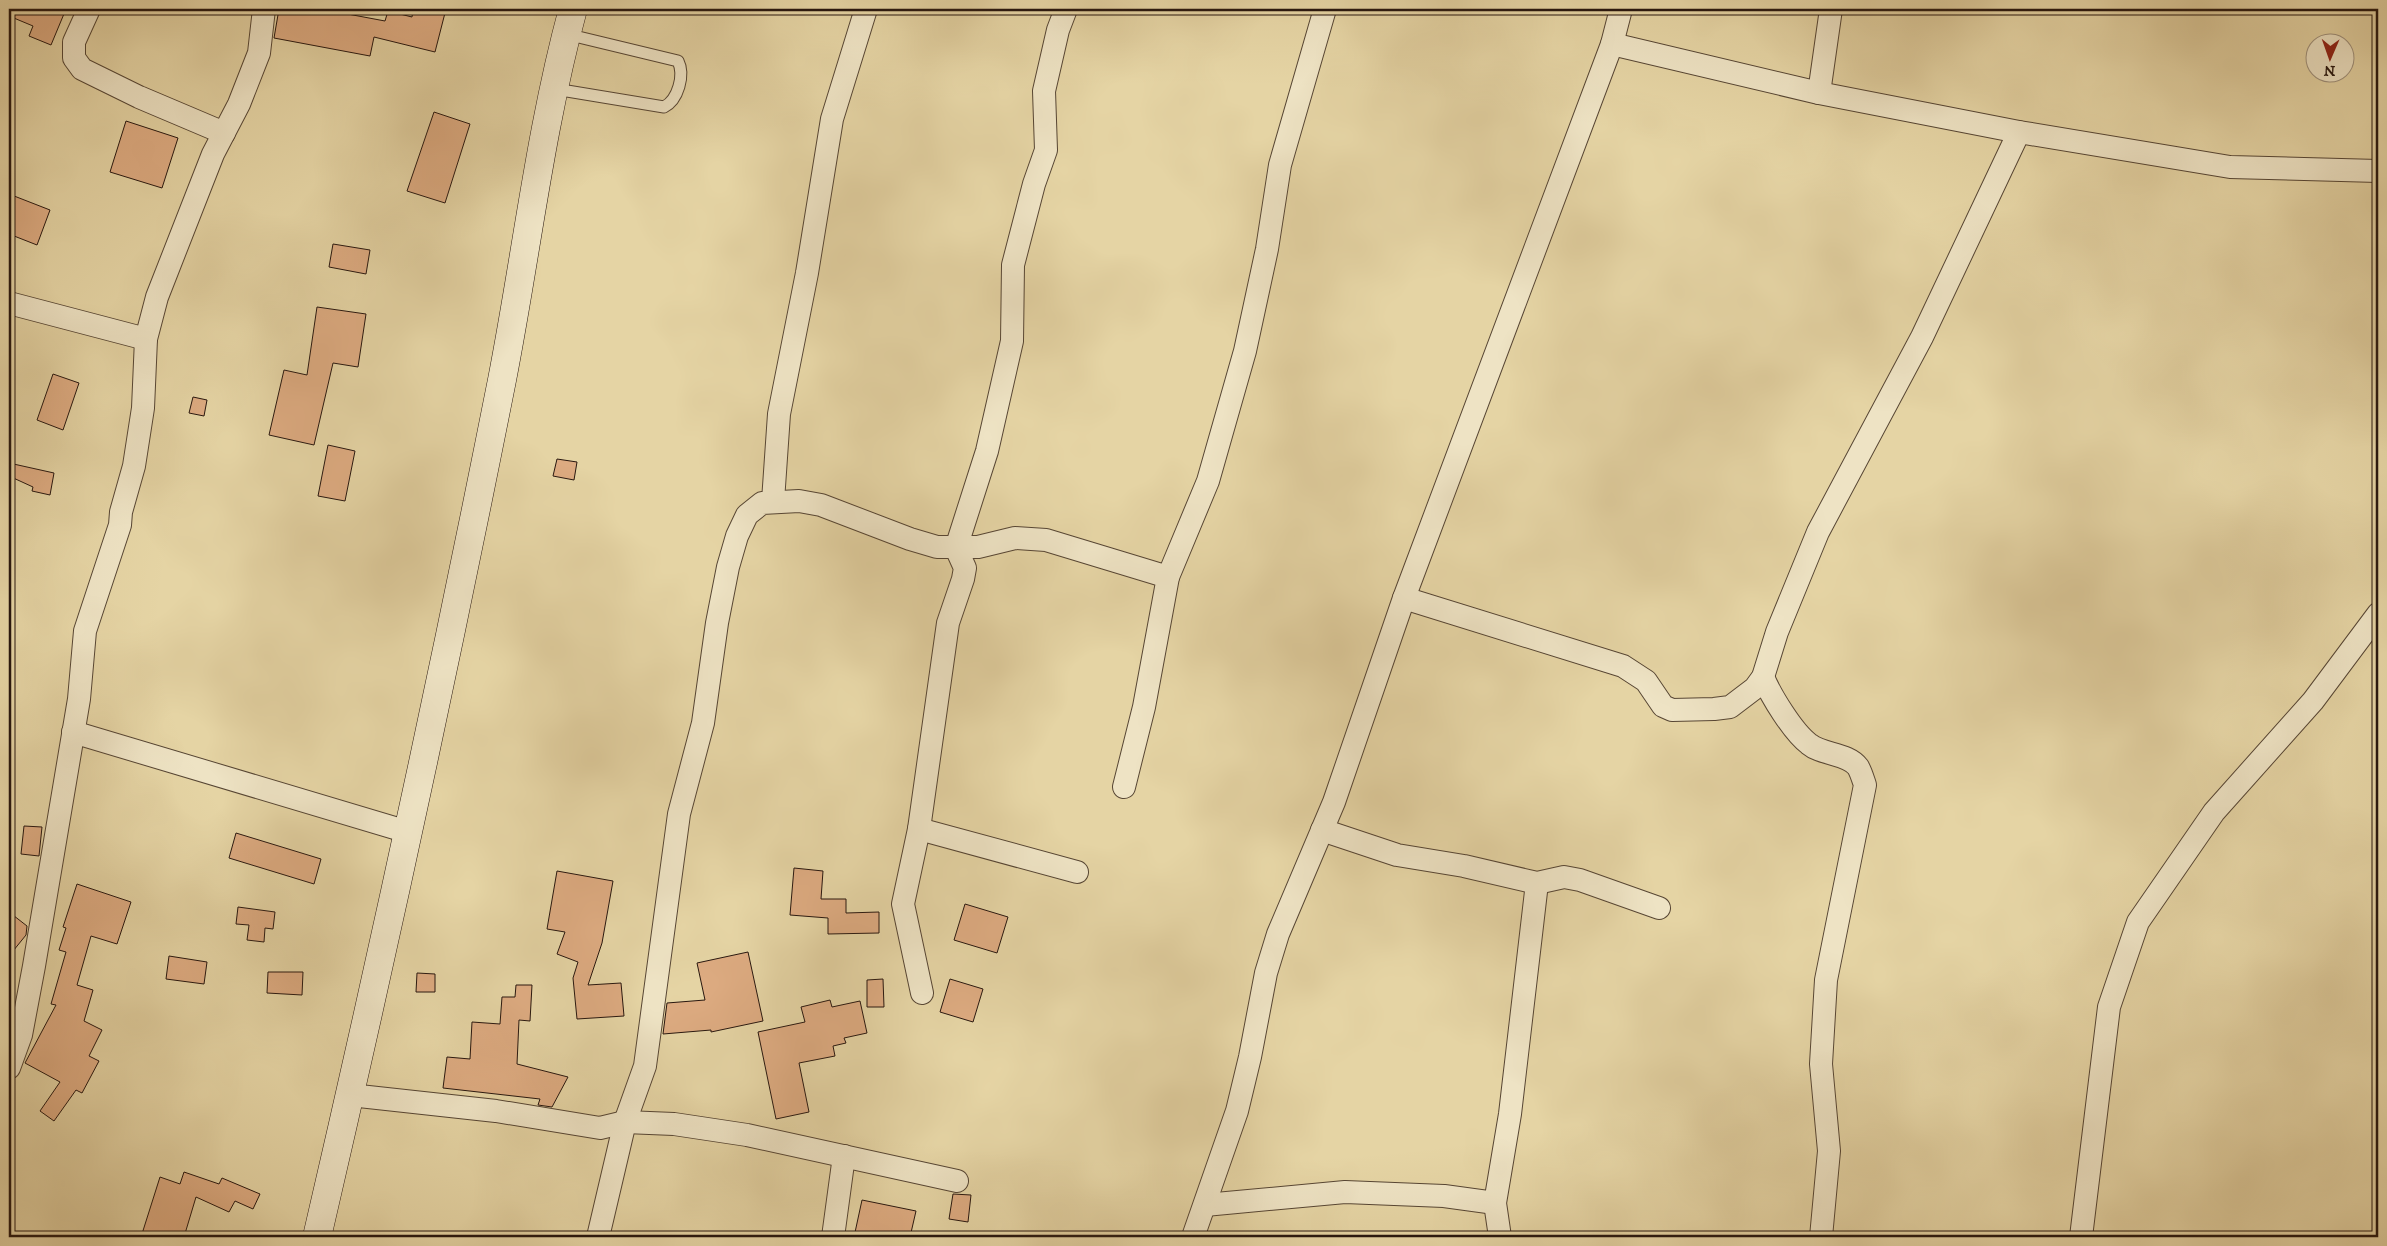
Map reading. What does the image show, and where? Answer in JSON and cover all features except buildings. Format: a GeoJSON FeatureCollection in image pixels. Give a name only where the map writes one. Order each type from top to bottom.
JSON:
{"type":"FeatureCollection","features":[{"type":"Feature","properties":{"kind":"main road"},"geometry":{"type":"LineString","coordinates":[[317,1237],[408,832],[502,378],[555,89],[573,9]]}},
{"type":"Feature","properties":{"kind":"street"},"geometry":{"type":"LineString","coordinates":[[89,9],[74,42],[74,58],[82,69],[139,97],[224,134]]}},
{"type":"Feature","properties":{"kind":"street"},"geometry":{"type":"LineString","coordinates":[[9,1068],[21,1035],[74,732],[86,631],[120,524],[121,512],[134,466],[143,408],[146,339],[157,296],[213,154],[239,104],[259,52],[264,9]]}},
{"type":"Feature","properties":{"kind":"street"},"geometry":{"type":"LineString","coordinates":[[773,501],[780,414],[806,282],[832,119],[866,9]]}},
{"type":"Feature","properties":{"kind":"street"},"geometry":{"type":"LineString","coordinates":[[922,993],[903,904],[919,829],[948,624],[965,568],[956,548],[986,451],[1012,341],[1013,265],[1034,184],[1046,150],[1044,91],[1058,30],[1066,9]]}},
{"type":"Feature","properties":{"kind":"street"},"geometry":{"type":"LineString","coordinates":[[1124,787],[1144,707],[1168,577],[1208,481],[1245,352],[1267,249],[1280,165],[1325,9]]}},
{"type":"Feature","properties":{"kind":"street"},"geometry":{"type":"LineString","coordinates":[[1194,1237],[1237,1111],[1250,1057],[1266,973],[1278,934],[1334,802],[1404,598],[1612,44],[1621,9]]}},
{"type":"Feature","properties":{"kind":"street"},"geometry":{"type":"LineString","coordinates":[[1819,93],[1831,9]]}},
{"type":"Feature","properties":{"kind":"street"},"geometry":{"type":"LineString","coordinates":[[1612,44],[1819,93],[2019,132],[2230,167],[2378,171]]}},
{"type":"Feature","properties":{"kind":"street"},"geometry":{"type":"LineString","coordinates":[[1404,598],[1623,666],[1646,681],[1663,706],[1672,710],[1730,707],[1756,688],[1763,677],[1777,632],[1818,532],[1922,337],[2019,132]]}},
{"type":"Feature","properties":{"kind":"street"},"geometry":{"type":"LineString","coordinates":[[9,303],[146,339]]}},
{"type":"Feature","properties":{"kind":"street"},"geometry":{"type":"LineString","coordinates":[[598,1237],[625,1122],[645,1066],[679,814],[703,723],[717,622],[728,567],[737,536],[748,515],[762,503],[799,501],[821,505],[910,539],[937,547],[990,546],[1015,538],[1046,540],[1168,577]]}},
{"type":"Feature","properties":{"kind":"street"},"geometry":{"type":"LineString","coordinates":[[2081,1237],[2109,1007],[2138,922],[2214,812],[2313,701],[2378,614]]}},
{"type":"Feature","properties":{"kind":"street"},"geometry":{"type":"LineString","coordinates":[[1763,677],[1773,699],[1808,744],[1822,752],[1853,763],[1858,768],[1865,785],[1826,980],[1821,1064],[1829,1151],[1820,1237]]}},
{"type":"Feature","properties":{"kind":"street"},"geometry":{"type":"LineString","coordinates":[[74,732],[408,832]]}},
{"type":"Feature","properties":{"kind":"street"},"geometry":{"type":"LineString","coordinates":[[919,829],[1077,872]]}},
{"type":"Feature","properties":{"kind":"street"},"geometry":{"type":"LineString","coordinates":[[1322,830],[1397,855],[1464,866],[1536,883],[1564,877],[1659,908]]}},
{"type":"Feature","properties":{"kind":"street"},"geometry":{"type":"LineString","coordinates":[[1500,1237],[1495,1203],[1510,1114],[1536,883]]}},
{"type":"Feature","properties":{"kind":"street"},"geometry":{"type":"LineString","coordinates":[[350,1095],[496,1111],[600,1128],[625,1122],[674,1124],[747,1135],[957,1181]]}},
{"type":"Feature","properties":{"kind":"street"},"geometry":{"type":"LineString","coordinates":[[833,1237],[844,1156]]}},
{"type":"Feature","properties":{"kind":"street"},"geometry":{"type":"LineString","coordinates":[[1205,1205],[1345,1192],[1444,1196],[1495,1203]]}},
{"type":"Feature","properties":{"kind":"lane"},"geometry":{"type":"LineString","coordinates":[[555,89],[664,107],[675,96],[680,81],[678,61],[566,34]]}}]}
